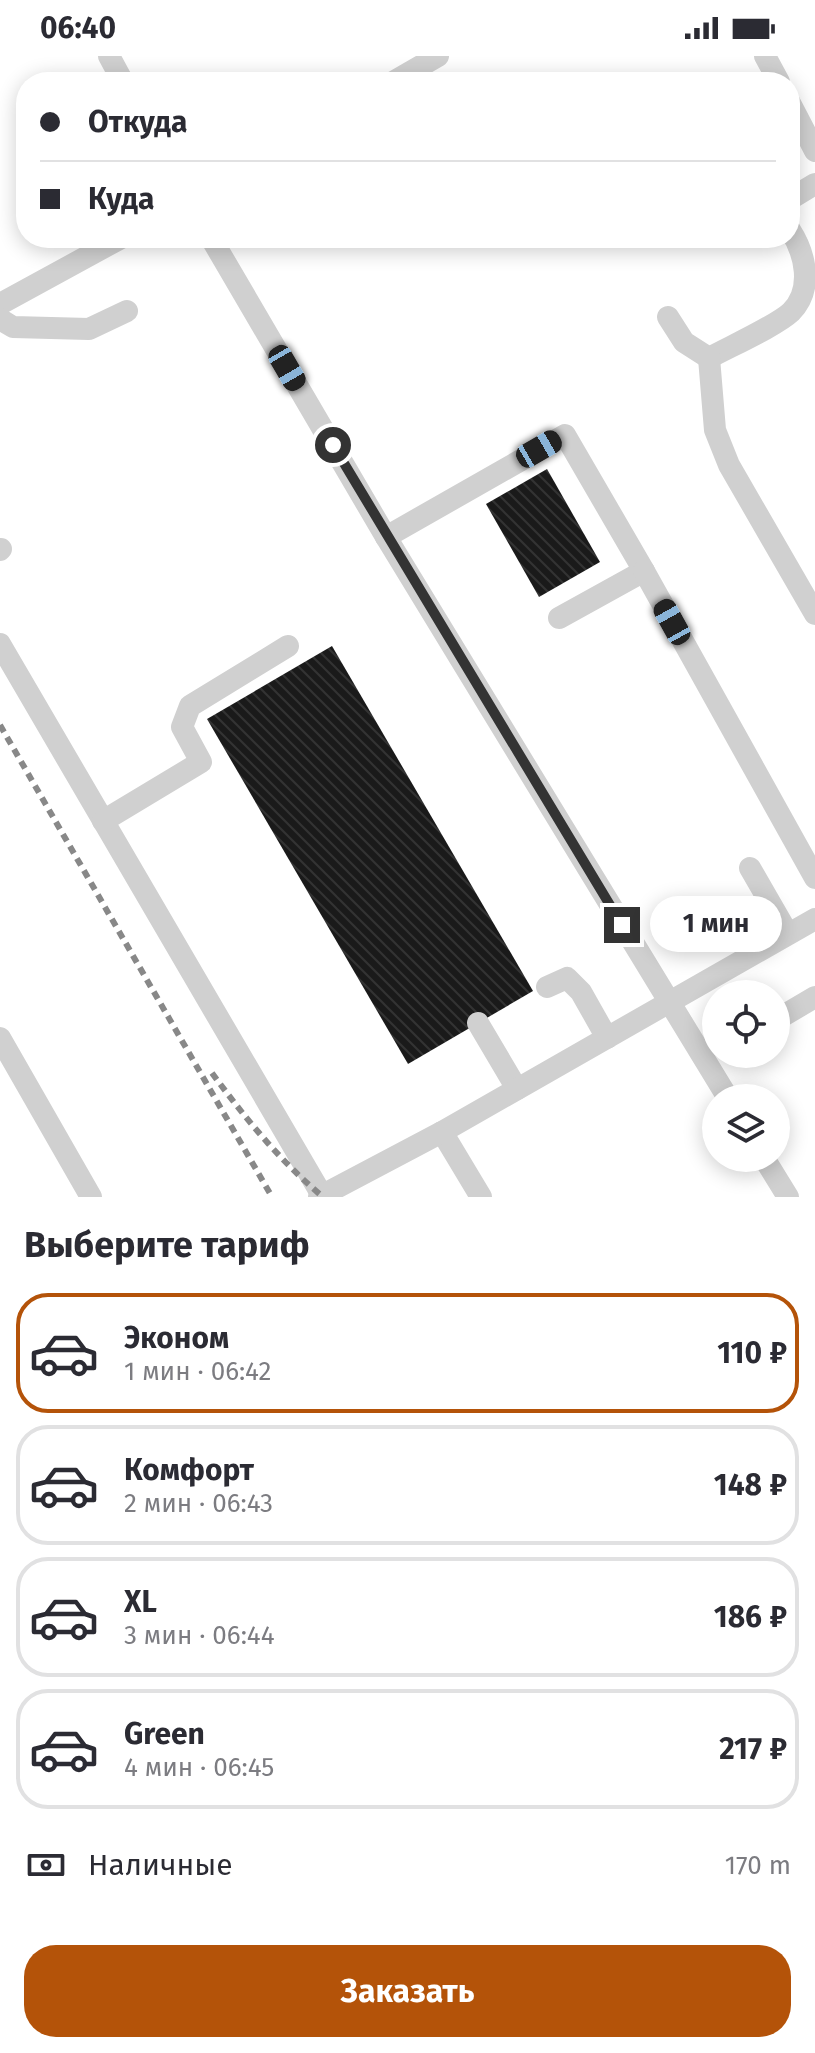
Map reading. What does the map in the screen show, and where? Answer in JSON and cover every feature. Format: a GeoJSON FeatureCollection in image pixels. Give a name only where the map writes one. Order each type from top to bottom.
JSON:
{"type":"FeatureCollection","features":[{"type":"Feature","properties":{"kind":"lane"},"geometry":{"type":"LineString","coordinates":[[410,72],[438,56]]}},
{"type":"Feature","properties":{"kind":"lane"},"geometry":{"type":"LineString","coordinates":[[800,122],[815,151]]}},
{"type":"Feature","properties":{"kind":"lane"},"geometry":{"type":"LineString","coordinates":[[0,304],[103,248]]}},
{"type":"Feature","properties":{"kind":"lane"},"geometry":{"type":"LineString","coordinates":[[217,248],[386,537],[719,1084]]}},
{"type":"Feature","properties":{"kind":"lane"},"geometry":{"type":"LineString","coordinates":[[709,358],[791,312],[801,295],[806,265],[798,248]]}},
{"type":"Feature","properties":{"kind":"lane"},"geometry":{"type":"LineString","coordinates":[[0,319],[13,327],[89,329],[127,311]]}},
{"type":"Feature","properties":{"kind":"lane"},"geometry":{"type":"LineString","coordinates":[[668,317],[684,342],[709,358]]}},
{"type":"Feature","properties":{"kind":"lane"},"geometry":{"type":"LineString","coordinates":[[709,358],[715,430],[729,465],[815,614]]}},
{"type":"Feature","properties":{"kind":"lane"},"geometry":{"type":"LineString","coordinates":[[386,537],[565,435],[815,878]]}},
{"type":"Feature","properties":{"kind":"lane"},"geometry":{"type":"LineString","coordinates":[[559,618],[644,571]]}},
{"type":"Feature","properties":{"kind":"lane"},"geometry":{"type":"LineString","coordinates":[[0,644],[321,1197],[442,1132],[815,919]]}},
{"type":"Feature","properties":{"kind":"lane"},"geometry":{"type":"LineString","coordinates":[[103,821],[201,762],[182,727],[190,706],[288,646]]}},
{"type":"Feature","properties":{"kind":"lane"},"geometry":{"type":"LineString","coordinates":[[750,868],[788,934]]}},
{"type":"Feature","properties":{"kind":"lane"},"geometry":{"type":"LineString","coordinates":[[547,987],[567,978],[581,992],[607,1038]]}},
{"type":"Feature","properties":{"kind":"lane"},"geometry":{"type":"LineString","coordinates":[[790,1012],[815,997]]}},
{"type":"Feature","properties":{"kind":"lane"},"geometry":{"type":"LineString","coordinates":[[478,1023],[517,1089]]}},
{"type":"Feature","properties":{"kind":"lane"},"geometry":{"type":"LineString","coordinates":[[0,1038],[91,1197]]}},
{"type":"Feature","properties":{"kind":"lane"},"geometry":{"type":"LineString","coordinates":[[442,1132],[481,1197]]}},
{"type":"Feature","properties":{"kind":"lane"},"geometry":{"type":"LineString","coordinates":[[773,1172],[788,1197]]}},
{"type":"Feature","properties":{"kind":"building"},"geometry":{"type":"Polygon","coordinates":[[[547,469],[600,562],[539,597],[486,504],[547,469]]]}},
{"type":"Feature","properties":{"kind":"building"},"geometry":{"type":"Polygon","coordinates":[[[332,646],[533,991],[408,1064],[207,719],[332,646]]]}},
{"type":"Feature","properties":{"kind":"railway"},"geometry":{"type":"LineString","coordinates":[[0,725],[272,1197]]}},
{"type":"Feature","properties":{"kind":"railway"},"geometry":{"type":"LineString","coordinates":[[212,1073],[264,1138],[323,1197]]}},
{"type":"Feature","properties":{"kind":"route"},"geometry":{"type":"LineString","coordinates":[[333,445],[622,925]]}}]}
